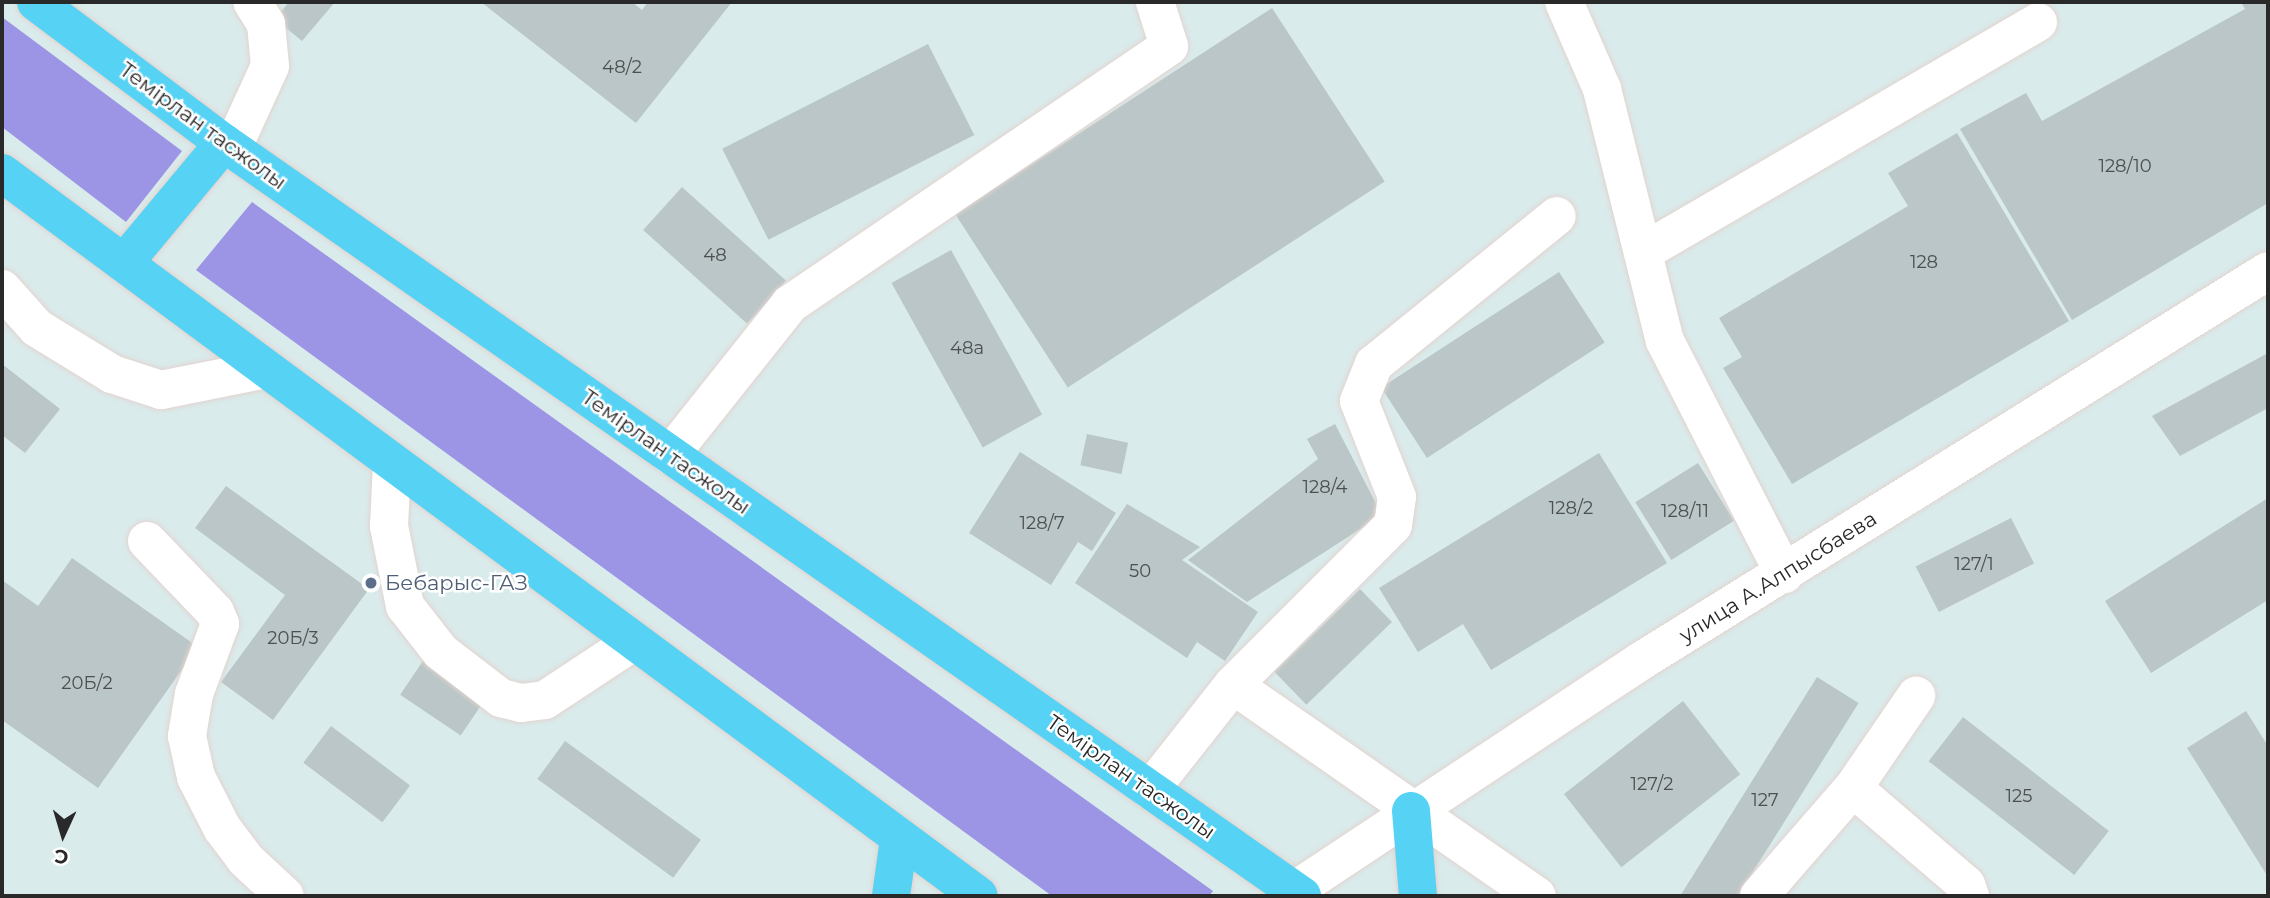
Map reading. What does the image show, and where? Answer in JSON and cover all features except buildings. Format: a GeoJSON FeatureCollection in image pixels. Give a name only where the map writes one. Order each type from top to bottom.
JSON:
{"type":"FeatureCollection","features":[{"type":"Feature","properties":{"kind":"main road","name":"Темірлан тасжолы"},"geometry":{"type":"LineString","coordinates":[[36,2],[228,146],[1150,790],[1293,894]]}},
{"type":"Feature","properties":{"kind":"main road"},"geometry":{"type":"LineString","coordinates":[[124,263],[228,146]]}},
{"type":"Feature","properties":{"kind":"main road"},"geometry":{"type":"LineString","coordinates":[[2,173],[979,896]]}},
{"type":"Feature","properties":{"kind":"main road"},"geometry":{"type":"LineString","coordinates":[[1414,810],[1418,896]]}},
{"type":"Feature","properties":{"kind":"main road"},"geometry":{"type":"LineString","coordinates":[[891,896],[899,839]]}},
{"type":"Feature","properties":{"kind":"street"},"geometry":{"type":"LineString","coordinates":[[228,146],[270,66],[266,24],[252,2]]}},
{"type":"Feature","properties":{"kind":"street"},"geometry":{"type":"LineString","coordinates":[[670,455],[790,304],[1169,46],[1155,2]]}},
{"type":"Feature","properties":{"kind":"street"},"geometry":{"type":"LineString","coordinates":[[1564,2],[1602,89],[1665,341],[1784,573]]}},
{"type":"Feature","properties":{"kind":"street"},"geometry":{"type":"LineString","coordinates":[[1643,252],[2038,22]]}},
{"type":"Feature","properties":{"kind":"street"},"geometry":{"type":"LineString","coordinates":[[1150,790],[1233,685],[1393,525],[1397,497],[1359,401],[1374,364],[1557,216]]}},
{"type":"Feature","properties":{"kind":"street","name":"улица А.Алпысбаева"},"geometry":{"type":"LineString","coordinates":[[1293,894],[1414,810],[1784,573],[2268,271]]}},
{"type":"Feature","properties":{"kind":"street"},"geometry":{"type":"LineString","coordinates":[[2,289],[37,328],[112,374],[161,390],[266,369]]}},
{"type":"Feature","properties":{"kind":"street"},"geometry":{"type":"LineString","coordinates":[[392,463],[389,526],[405,606],[441,652],[501,698],[521,703],[545,700],[633,642]]}},
{"type":"Feature","properties":{"kind":"street"},"geometry":{"type":"LineString","coordinates":[[147,541],[215,612],[220,624],[194,694],[187,736],[196,776],[222,828],[244,859],[285,896]]}},
{"type":"Feature","properties":{"kind":"street"},"geometry":{"type":"LineString","coordinates":[[1233,685],[1537,896]]}},
{"type":"Feature","properties":{"kind":"street"},"geometry":{"type":"LineString","coordinates":[[1759,896],[1853,788],[1916,696]]}},
{"type":"Feature","properties":{"kind":"street"},"geometry":{"type":"LineString","coordinates":[[1853,788],[1966,885],[1970,896]]}},
{"type":"Feature","properties":{"kind":"shaded area"},"geometry":{"type":"Polygon","coordinates":[[[2,17],[182,151],[126,222],[2,127],[2,17]]]}},
{"type":"Feature","properties":{"kind":"shaded area"},"geometry":{"type":"Polygon","coordinates":[[[252,202],[1213,891],[1209,896],[1052,896],[196,270],[252,202]]]}},
{"type":"Feature","properties":{"kind":"place","name":"Бебарыс-ГАЗ"},"geometry":{"type":"Point","coordinates":[371,583]}}]}
